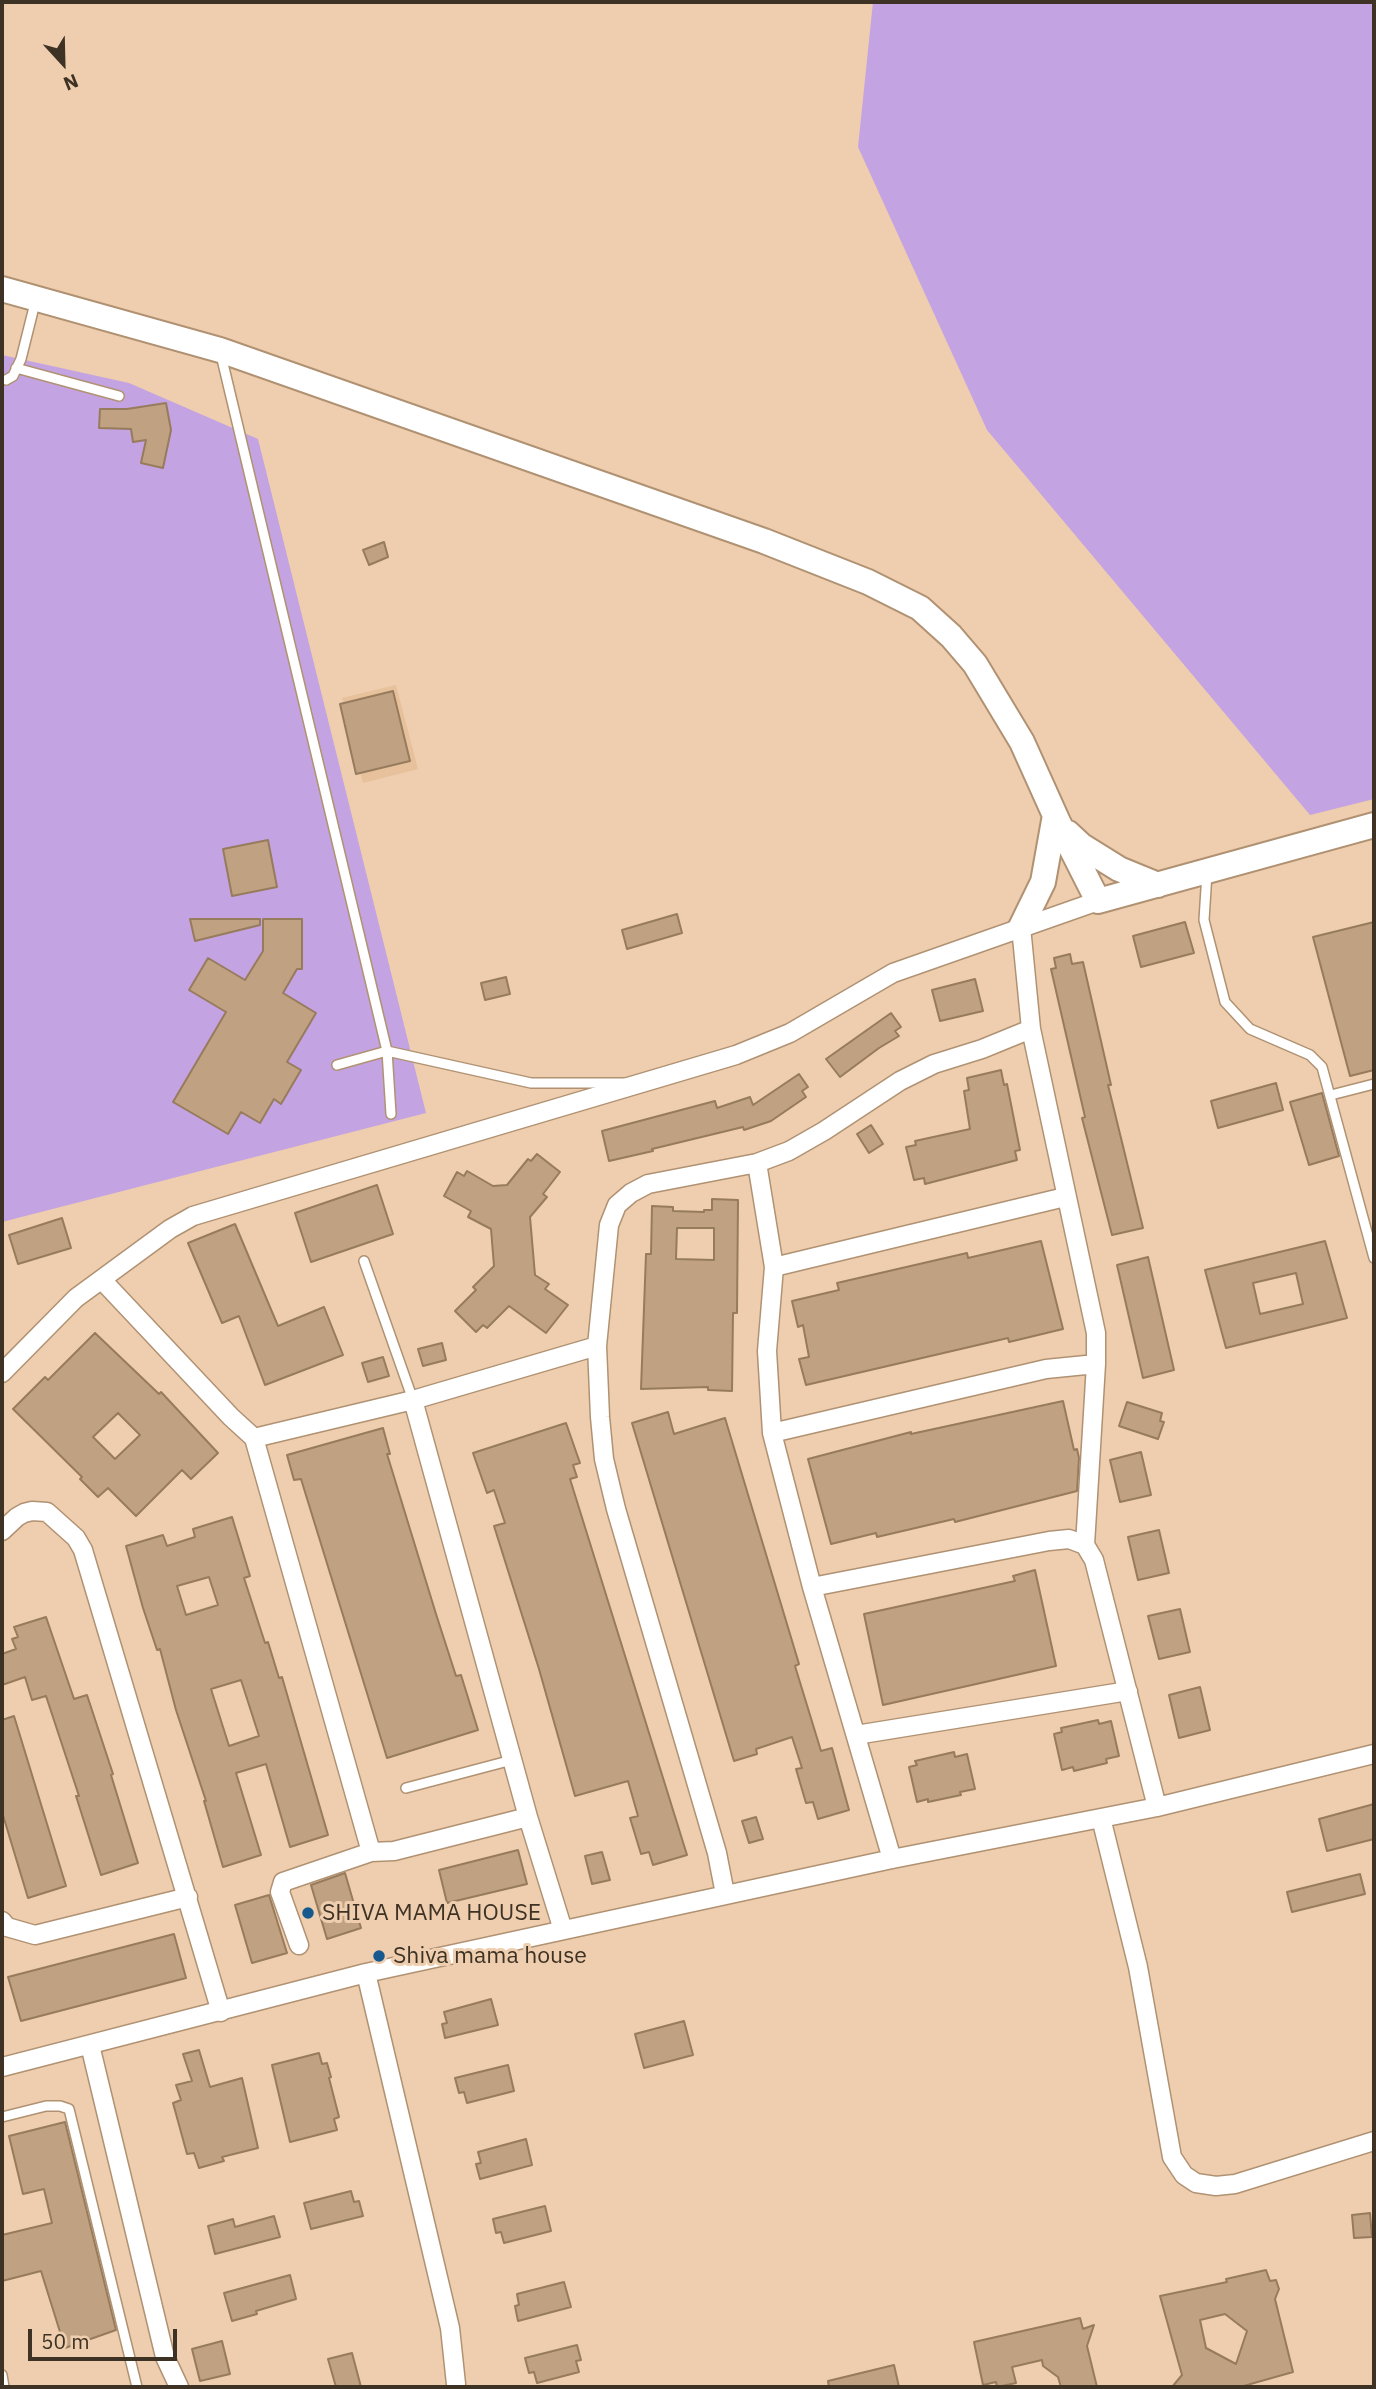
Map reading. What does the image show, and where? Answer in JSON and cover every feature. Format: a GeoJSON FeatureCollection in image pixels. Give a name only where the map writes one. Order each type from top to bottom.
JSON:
{"type":"FeatureCollection","features":[{"type":"Feature","properties":{"kind":"street"},"geometry":{"type":"LineString","coordinates":[[2,289],[220,349],[764,541],[868,582],[920,608],[951,636],[975,664],[1022,742],[1056,819],[1098,901]]}},
{"type":"Feature","properties":{"kind":"street"},"geometry":{"type":"LineString","coordinates":[[1056,819],[1082,846],[1119,869],[1158,885]]}},
{"type":"Feature","properties":{"kind":"street"},"geometry":{"type":"LineString","coordinates":[[1056,819],[1043,882],[1021,927],[1031,1029],[1096,1334],[1085,1545],[1094,1560],[1157,1807]]}},
{"type":"Feature","properties":{"kind":"street"},"geometry":{"type":"LineString","coordinates":[[2,1373],[76,1298],[170,1229],[193,1216],[649,1083],[736,1055],[790,1032],[893,973],[1098,901],[1374,825]]}},
{"type":"Feature","properties":{"kind":"street"},"geometry":{"type":"LineString","coordinates":[[725,1894],[717,1853],[616,1509],[604,1459],[597,1346],[609,1225],[617,1205],[648,1184],[757,1163],[789,1151],[900,1081],[934,1064],[982,1049],[1031,1029]]}},
{"type":"Feature","properties":{"kind":"street"},"geometry":{"type":"LineString","coordinates":[[757,1163],[774,1267],[767,1351],[772,1433],[812,1587],[892,1859]]}},
{"type":"Feature","properties":{"kind":"street"},"geometry":{"type":"LineString","coordinates":[[774,1267],[1065,1198]]}},
{"type":"Feature","properties":{"kind":"street"},"geometry":{"type":"LineString","coordinates":[[102,1280],[254,1438],[371,1852]]}},
{"type":"Feature","properties":{"kind":"street"},"geometry":{"type":"LineString","coordinates":[[254,1438],[413,1400],[597,1346]]}},
{"type":"Feature","properties":{"kind":"street"},"geometry":{"type":"LineString","coordinates":[[772,1433],[1046,1369],[1096,1364]]}},
{"type":"Feature","properties":{"kind":"street"},"geometry":{"type":"LineString","coordinates":[[413,1400],[512,1760],[563,1930]]}},
{"type":"Feature","properties":{"kind":"street"},"geometry":{"type":"LineString","coordinates":[[2,1531],[24,1513],[47,1512],[76,1538],[83,1550],[221,2012]]}},
{"type":"Feature","properties":{"kind":"street"},"geometry":{"type":"LineString","coordinates":[[812,1587],[1049,1541],[1069,1539],[1085,1545]]}},
{"type":"Feature","properties":{"kind":"street"},"geometry":{"type":"LineString","coordinates":[[856,1735],[1128,1691]]}},
{"type":"Feature","properties":{"kind":"street"},"geometry":{"type":"LineString","coordinates":[[2,2067],[366,1973],[725,1894],[1157,1807],[1374,1754]]}},
{"type":"Feature","properties":{"kind":"street"},"geometry":{"type":"LineString","coordinates":[[299,1945],[281,1892],[283,1882],[371,1852],[394,1851],[528,1816]]}},
{"type":"Feature","properties":{"kind":"street"},"geometry":{"type":"LineString","coordinates":[[1101,1818],[1138,1967],[1172,2157],[1184,2175],[1196,2183],[1216,2186],[1235,2184],[1374,2141]]}},
{"type":"Feature","properties":{"kind":"street"},"geometry":{"type":"LineString","coordinates":[[2,1921],[7,1927],[35,1935],[188,1897]]}},
{"type":"Feature","properties":{"kind":"street"},"geometry":{"type":"LineString","coordinates":[[366,1973],[450,2328],[456,2384]]}},
{"type":"Feature","properties":{"kind":"street"},"geometry":{"type":"LineString","coordinates":[[90,2045],[165,2357],[179,2387]]}},
{"type":"Feature","properties":{"kind":"lane"},"geometry":{"type":"LineString","coordinates":[[6,380],[16,369],[36,297]]}},
{"type":"Feature","properties":{"kind":"lane"},"geometry":{"type":"LineString","coordinates":[[220,349],[387,1051],[391,1114]]}},
{"type":"Feature","properties":{"kind":"lane"},"geometry":{"type":"LineString","coordinates":[[16,369],[119,396]]}},
{"type":"Feature","properties":{"kind":"lane"},"geometry":{"type":"LineString","coordinates":[[1208,871],[1204,920],[1225,1002],[1250,1029],[1294,1046],[1317,1060],[1322,1068],[1370,1226],[1374,1258]]}},
{"type":"Feature","properties":{"kind":"lane"},"geometry":{"type":"LineString","coordinates":[[337,1065],[387,1051],[531,1083],[649,1083]]}},
{"type":"Feature","properties":{"kind":"lane"},"geometry":{"type":"LineString","coordinates":[[1331,1095],[1374,1084]]}},
{"type":"Feature","properties":{"kind":"lane"},"geometry":{"type":"LineString","coordinates":[[364,1261],[413,1400]]}},
{"type":"Feature","properties":{"kind":"lane"},"geometry":{"type":"LineString","coordinates":[[405,1788],[512,1760]]}},
{"type":"Feature","properties":{"kind":"lane"},"geometry":{"type":"LineString","coordinates":[[2,2117],[46,2106],[69,2109],[137,2387]]}},
{"type":"Feature","properties":{"kind":"lane"},"geometry":{"type":"LineString","coordinates":[[2,2375],[4,2387]]}},
{"type":"Feature","properties":{"kind":"shaded area"},"geometry":{"type":"Polygon","coordinates":[[[873,2],[1374,2],[1374,799],[1310,815],[987,430],[858,147],[873,2]]]}},
{"type":"Feature","properties":{"kind":"shaded area"},"geometry":{"type":"Polygon","coordinates":[[[2,355],[129,383],[258,439],[426,1113],[2,1222],[2,355]]]}},
{"type":"Feature","properties":{"kind":"shaded area"},"geometry":{"type":"Polygon","coordinates":[[[396,685],[418,769],[363,783],[342,698],[396,685]]]}},
{"type":"Feature","properties":{"kind":"building"},"geometry":{"type":"Polygon","coordinates":[[[166,403],[171,430],[163,468],[141,463],[146,440],[133,442],[131,429],[99,428],[100,409],[127,409],[166,403]]]}},
{"type":"Feature","properties":{"kind":"building"},"geometry":{"type":"Polygon","coordinates":[[[384,542],[388,557],[369,565],[363,550],[384,542]]]}},
{"type":"Feature","properties":{"kind":"building"},"geometry":{"type":"Polygon","coordinates":[[[393,691],[410,761],[356,774],[340,704],[393,691]]]}},
{"type":"Feature","properties":{"kind":"building"},"geometry":{"type":"Polygon","coordinates":[[[268,840],[277,887],[232,896],[223,849],[268,840]]]}},
{"type":"Feature","properties":{"kind":"building"},"geometry":{"type":"Polygon","coordinates":[[[677,914],[682,933],[627,949],[622,930],[677,914]]]}},
{"type":"Feature","properties":{"kind":"building"},"geometry":{"type":"Polygon","coordinates":[[[190,919],[260,919],[260,925],[195,941],[190,919]]]}},
{"type":"Feature","properties":{"kind":"building"},"geometry":{"type":"Polygon","coordinates":[[[263,919],[302,919],[302,969],[297,969],[283,993],[316,1013],[287,1062],[301,1070],[281,1104],[274,1099],[260,1123],[241,1112],[228,1134],[173,1102],[226,1012],[189,990],[208,958],[245,980],[263,951],[263,919]]]}},
{"type":"Feature","properties":{"kind":"building"},"geometry":{"type":"Polygon","coordinates":[[[1185,922],[1194,953],[1141,967],[1133,936],[1185,922]]]}},
{"type":"Feature","properties":{"kind":"building"},"geometry":{"type":"Polygon","coordinates":[[[1374,922],[1374,1070],[1350,1076],[1313,937],[1374,922]]]}},
{"type":"Feature","properties":{"kind":"building"},"geometry":{"type":"Polygon","coordinates":[[[1070,954],[1072,964],[1083,962],[1111,1085],[1108,1085],[1143,1228],[1112,1235],[1082,1118],[1085,1117],[1051,969],[1056,968],[1054,958],[1070,954]]]}},
{"type":"Feature","properties":{"kind":"building"},"geometry":{"type":"Polygon","coordinates":[[[506,977],[510,994],[485,1000],[481,983],[506,977]]]}},
{"type":"Feature","properties":{"kind":"building"},"geometry":{"type":"Polygon","coordinates":[[[975,979],[983,1011],[940,1021],[932,990],[975,979]]]}},
{"type":"Feature","properties":{"kind":"building"},"geometry":{"type":"Polygon","coordinates":[[[891,1013],[901,1027],[895,1031],[899,1036],[840,1077],[826,1059],[891,1013]]]}},
{"type":"Feature","properties":{"kind":"building"},"geometry":{"type":"Polygon","coordinates":[[[1001,1070],[1004,1085],[1007,1084],[1020,1150],[1015,1151],[1017,1160],[925,1184],[924,1178],[914,1180],[906,1147],[916,1145],[915,1141],[970,1129],[964,1091],[969,1090],[967,1078],[1001,1070]]]}},
{"type":"Feature","properties":{"kind":"building"},"geometry":{"type":"Polygon","coordinates":[[[799,1074],[808,1087],[802,1091],[806,1097],[771,1121],[744,1130],[743,1127],[609,1161],[602,1131],[715,1101],[717,1108],[750,1097],[753,1105],[799,1074]]]}},
{"type":"Feature","properties":{"kind":"building"},"geometry":{"type":"Polygon","coordinates":[[[1276,1083],[1283,1110],[1218,1128],[1211,1101],[1276,1083]]]}},
{"type":"Feature","properties":{"kind":"building"},"geometry":{"type":"Polygon","coordinates":[[[1322,1093],[1339,1156],[1309,1165],[1290,1102],[1322,1093]]]}},
{"type":"Feature","properties":{"kind":"building"},"geometry":{"type":"Polygon","coordinates":[[[871,1125],[883,1144],[869,1153],[857,1134],[871,1125]]]}},
{"type":"Feature","properties":{"kind":"building"},"geometry":{"type":"Polygon","coordinates":[[[537,1154],[560,1172],[543,1194],[547,1197],[530,1217],[535,1275],[549,1284],[545,1289],[568,1305],[546,1333],[509,1306],[487,1328],[483,1325],[476,1332],[455,1311],[476,1290],[473,1287],[494,1266],[491,1229],[468,1217],[471,1211],[444,1196],[457,1172],[464,1176],[467,1171],[493,1186],[507,1185],[528,1159],[531,1161],[537,1154]]]}},
{"type":"Feature","properties":{"kind":"building"},"geometry":{"type":"Polygon","coordinates":[[[377,1185],[393,1234],[311,1262],[295,1213],[377,1185]]]}},
{"type":"Feature","properties":{"kind":"building"},"geometry":{"type":"Polygon","coordinates":[[[712,1199],[738,1200],[737,1313],[733,1313],[732,1391],[708,1390],[708,1387],[641,1389],[646,1254],[651,1254],[652,1206],[673,1207],[673,1211],[712,1210],[712,1199]],[[677,1228],[676,1259],[714,1260],[714,1228],[677,1228]]]}},
{"type":"Feature","properties":{"kind":"building"},"geometry":{"type":"Polygon","coordinates":[[[62,1218],[71,1248],[18,1264],[9,1235],[62,1218]]]}},
{"type":"Feature","properties":{"kind":"building"},"geometry":{"type":"Polygon","coordinates":[[[235,1224],[278,1326],[324,1307],[343,1355],[265,1385],[239,1316],[222,1323],[188,1243],[235,1224]]]}},
{"type":"Feature","properties":{"kind":"building"},"geometry":{"type":"Polygon","coordinates":[[[1041,1241],[1063,1329],[1009,1342],[1008,1338],[806,1385],[799,1359],[809,1357],[803,1325],[798,1327],[792,1301],[839,1290],[837,1283],[967,1253],[968,1258],[1041,1241]]]}},
{"type":"Feature","properties":{"kind":"building"},"geometry":{"type":"Polygon","coordinates":[[[1325,1241],[1347,1318],[1226,1348],[1205,1270],[1325,1241]],[[1296,1273],[1253,1283],[1260,1314],[1303,1304],[1296,1273]]]}},
{"type":"Feature","properties":{"kind":"building"},"geometry":{"type":"Polygon","coordinates":[[[1148,1257],[1174,1370],[1143,1378],[1117,1265],[1148,1257]]]}},
{"type":"Feature","properties":{"kind":"building"},"geometry":{"type":"Polygon","coordinates":[[[95,1333],[159,1394],[161,1392],[218,1453],[191,1479],[182,1470],[136,1516],[108,1488],[98,1497],[80,1479],[82,1477],[13,1409],[45,1377],[48,1380],[95,1333]],[[118,1413],[93,1437],[115,1459],[140,1435],[118,1413]]]}},
{"type":"Feature","properties":{"kind":"building"},"geometry":{"type":"Polygon","coordinates":[[[442,1343],[446,1360],[423,1366],[418,1349],[442,1343]]]}},
{"type":"Feature","properties":{"kind":"building"},"geometry":{"type":"Polygon","coordinates":[[[383,1357],[389,1376],[368,1382],[362,1363],[383,1357]]]}},
{"type":"Feature","properties":{"kind":"building"},"geometry":{"type":"Polygon","coordinates":[[[1063,1401],[1074,1450],[1077,1449],[1079,1458],[1077,1491],[955,1522],[954,1519],[877,1537],[876,1533],[831,1544],[808,1459],[911,1432],[1063,1401]]]}},
{"type":"Feature","properties":{"kind":"building"},"geometry":{"type":"Polygon","coordinates":[[[1127,1402],[1162,1413],[1160,1421],[1164,1422],[1158,1439],[1119,1426],[1127,1402]]]}},
{"type":"Feature","properties":{"kind":"building"},"geometry":{"type":"Polygon","coordinates":[[[668,1412],[674,1434],[725,1418],[799,1664],[795,1666],[821,1751],[832,1748],[849,1810],[818,1819],[813,1802],[806,1803],[796,1769],[802,1768],[792,1737],[756,1749],[757,1754],[734,1761],[632,1423],[668,1412]]]}},
{"type":"Feature","properties":{"kind":"building"},"geometry":{"type":"Polygon","coordinates":[[[566,1423],[580,1463],[573,1465],[577,1477],[570,1479],[687,1855],[653,1865],[649,1852],[641,1854],[630,1818],[638,1816],[628,1781],[575,1796],[494,1526],[505,1523],[494,1490],[487,1493],[473,1453],[566,1423]]]}},
{"type":"Feature","properties":{"kind":"building"},"geometry":{"type":"Polygon","coordinates":[[[383,1428],[390,1454],[387,1454],[436,1614],[456,1676],[461,1675],[478,1730],[387,1758],[301,1479],[294,1480],[287,1455],[383,1428]]]}},
{"type":"Feature","properties":{"kind":"building"},"geometry":{"type":"Polygon","coordinates":[[[1141,1452],[1151,1495],[1120,1502],[1110,1460],[1141,1452]]]}},
{"type":"Feature","properties":{"kind":"building"},"geometry":{"type":"Polygon","coordinates":[[[232,1517],[250,1576],[244,1578],[265,1643],[268,1642],[279,1678],[282,1677],[328,1835],[290,1847],[266,1764],[236,1773],[261,1855],[223,1867],[206,1801],[176,1710],[160,1649],[157,1650],[143,1608],[126,1546],[163,1535],[167,1546],[195,1537],[193,1529],[232,1517]],[[209,1577],[177,1586],[186,1615],[218,1605],[209,1577]],[[241,1680],[211,1689],[229,1746],[259,1736],[241,1680]]]}},
{"type":"Feature","properties":{"kind":"building"},"geometry":{"type":"Polygon","coordinates":[[[1159,1530],[1169,1573],[1138,1580],[1128,1537],[1159,1530]]]}},
{"type":"Feature","properties":{"kind":"building"},"geometry":{"type":"Polygon","coordinates":[[[1035,1570],[1056,1666],[883,1705],[864,1614],[1015,1581],[1013,1576],[1035,1570]]]}},
{"type":"Feature","properties":{"kind":"building"},"geometry":{"type":"Polygon","coordinates":[[[1180,1609],[1190,1652],[1159,1659],[1148,1616],[1180,1609]]]}},
{"type":"Feature","properties":{"kind":"building"},"geometry":{"type":"Polygon","coordinates":[[[46,1617],[74,1699],[87,1695],[138,1863],[101,1875],[76,1796],[79,1796],[46,1696],[32,1700],[25,1677],[2,1685],[2,1654],[16,1649],[12,1639],[18,1637],[14,1627],[46,1617]]]}},
{"type":"Feature","properties":{"kind":"building"},"geometry":{"type":"Polygon","coordinates":[[[1200,1687],[1210,1730],[1179,1738],[1169,1695],[1200,1687]]]}},
{"type":"Feature","properties":{"kind":"building"},"geometry":{"type":"Polygon","coordinates":[[[14,1716],[66,1886],[28,1898],[2,1812],[2,1720],[14,1716]]]}},
{"type":"Feature","properties":{"kind":"building"},"geometry":{"type":"Polygon","coordinates":[[[1098,1720],[1099,1724],[1111,1721],[1119,1756],[1106,1759],[1107,1763],[1074,1771],[1073,1767],[1062,1770],[1054,1734],[1062,1732],[1061,1728],[1098,1720]]]}},
{"type":"Feature","properties":{"kind":"building"},"geometry":{"type":"Polygon","coordinates":[[[954,1752],[955,1757],[967,1754],[975,1789],[960,1792],[961,1795],[917,1802],[909,1767],[917,1765],[915,1761],[954,1752]]]}},
{"type":"Feature","properties":{"kind":"building"},"geometry":{"type":"Polygon","coordinates":[[[1374,1804],[1374,1839],[1327,1851],[1319,1819],[1374,1804]]]}},
{"type":"Feature","properties":{"kind":"building"},"geometry":{"type":"Polygon","coordinates":[[[756,1817],[763,1839],[749,1843],[742,1821],[756,1817]]]}},
{"type":"Feature","properties":{"kind":"building"},"geometry":{"type":"Polygon","coordinates":[[[518,1850],[527,1884],[447,1903],[439,1870],[518,1850]]]}},
{"type":"Feature","properties":{"kind":"building"},"geometry":{"type":"Polygon","coordinates":[[[602,1852],[610,1880],[592,1884],[585,1856],[602,1852]]]}},
{"type":"Feature","properties":{"kind":"building"},"geometry":{"type":"Polygon","coordinates":[[[345,1873],[361,1928],[327,1939],[311,1885],[345,1873]]]}},
{"type":"Feature","properties":{"kind":"building"},"geometry":{"type":"Polygon","coordinates":[[[1360,1874],[1365,1894],[1292,1912],[1287,1892],[1360,1874]]]}},
{"type":"Feature","properties":{"kind":"building"},"geometry":{"type":"Polygon","coordinates":[[[269,1895],[287,1953],[252,1963],[235,1905],[269,1895]]]}},
{"type":"Feature","properties":{"kind":"building"},"geometry":{"type":"Polygon","coordinates":[[[174,1934],[186,1978],[21,2021],[8,1977],[174,1934]]]}},
{"type":"Feature","properties":{"kind":"building"},"geometry":{"type":"Polygon","coordinates":[[[491,1999],[498,2025],[445,2038],[442,2024],[447,2023],[444,2012],[491,1999]]]}},
{"type":"Feature","properties":{"kind":"building"},"geometry":{"type":"Polygon","coordinates":[[[684,2021],[693,2055],[644,2068],[635,2034],[684,2021]]]}},
{"type":"Feature","properties":{"kind":"building"},"geometry":{"type":"Polygon","coordinates":[[[199,2050],[210,2087],[242,2078],[258,2148],[222,2157],[224,2161],[199,2168],[194,2153],[187,2154],[173,2103],[181,2100],[176,2085],[192,2081],[183,2054],[199,2050]]]}},
{"type":"Feature","properties":{"kind":"building"},"geometry":{"type":"Polygon","coordinates":[[[319,2053],[322,2064],[327,2063],[331,2077],[329,2078],[339,2117],[334,2119],[337,2130],[290,2142],[272,2065],[319,2053]]]}},
{"type":"Feature","properties":{"kind":"building"},"geometry":{"type":"Polygon","coordinates":[[[508,2065],[514,2091],[467,2103],[464,2092],[459,2093],[455,2078],[508,2065]]]}},
{"type":"Feature","properties":{"kind":"building"},"geometry":{"type":"Polygon","coordinates":[[[65,2122],[116,2330],[65,2348],[41,2271],[2,2281],[2,2235],[52,2223],[44,2189],[23,2194],[9,2136],[65,2122]]]}},
{"type":"Feature","properties":{"kind":"building"},"geometry":{"type":"Polygon","coordinates":[[[526,2139],[532,2165],[480,2179],[476,2164],[481,2163],[478,2152],[526,2139]]]}},
{"type":"Feature","properties":{"kind":"building"},"geometry":{"type":"Polygon","coordinates":[[[351,2191],[354,2202],[359,2201],[363,2216],[311,2229],[304,2203],[351,2191]]]}},
{"type":"Feature","properties":{"kind":"building"},"geometry":{"type":"Polygon","coordinates":[[[545,2206],[551,2231],[504,2243],[501,2232],[496,2233],[493,2219],[545,2206]]]}},
{"type":"Feature","properties":{"kind":"building"},"geometry":{"type":"Polygon","coordinates":[[[1370,2213],[1372,2237],[1354,2238],[1352,2215],[1370,2213]]]}},
{"type":"Feature","properties":{"kind":"building"},"geometry":{"type":"Polygon","coordinates":[[[274,2216],[280,2237],[215,2254],[208,2226],[233,2219],[235,2227],[274,2216]]]}},
{"type":"Feature","properties":{"kind":"building"},"geometry":{"type":"Polygon","coordinates":[[[1266,2270],[1270,2281],[1276,2280],[1279,2289],[1275,2299],[1293,2372],[1240,2387],[1172,2387],[1182,2375],[1160,2296],[1227,2282],[1226,2279],[1266,2270]],[[1225,2314],[1200,2320],[1206,2348],[1236,2364],[1247,2331],[1225,2314]]]}},
{"type":"Feature","properties":{"kind":"building"},"geometry":{"type":"Polygon","coordinates":[[[290,2275],[296,2299],[232,2321],[224,2293],[290,2275]]]}},
{"type":"Feature","properties":{"kind":"building"},"geometry":{"type":"Polygon","coordinates":[[[564,2282],[571,2307],[518,2321],[515,2306],[519,2305],[517,2294],[564,2282]]]}},
{"type":"Feature","properties":{"kind":"building"},"geometry":{"type":"Polygon","coordinates":[[[1080,2318],[1083,2329],[1094,2325],[1087,2346],[1097,2387],[1061,2387],[1058,2377],[1043,2366],[1042,2360],[1012,2367],[1016,2383],[997,2387],[996,2382],[983,2385],[974,2342],[1080,2318]]]}},
{"type":"Feature","properties":{"kind":"building"},"geometry":{"type":"Polygon","coordinates":[[[222,2341],[230,2374],[200,2381],[192,2349],[222,2341]]]}},
{"type":"Feature","properties":{"kind":"building"},"geometry":{"type":"Polygon","coordinates":[[[577,2345],[581,2360],[576,2361],[579,2372],[537,2383],[534,2372],[529,2373],[525,2358],[577,2345]]]}},
{"type":"Feature","properties":{"kind":"building"},"geometry":{"type":"Polygon","coordinates":[[[352,2353],[361,2387],[336,2387],[328,2359],[352,2353]]]}},
{"type":"Feature","properties":{"kind":"building"},"geometry":{"type":"Polygon","coordinates":[[[894,2365],[899,2387],[829,2387],[828,2381],[894,2365]]]}},
{"type":"Feature","properties":{"kind":"place","name":"SHIVA MAMA HOUSE"},"geometry":{"type":"Point","coordinates":[308,1913]}},
{"type":"Feature","properties":{"kind":"place","name":"Shiva mama house"},"geometry":{"type":"Point","coordinates":[379,1956]}}]}
